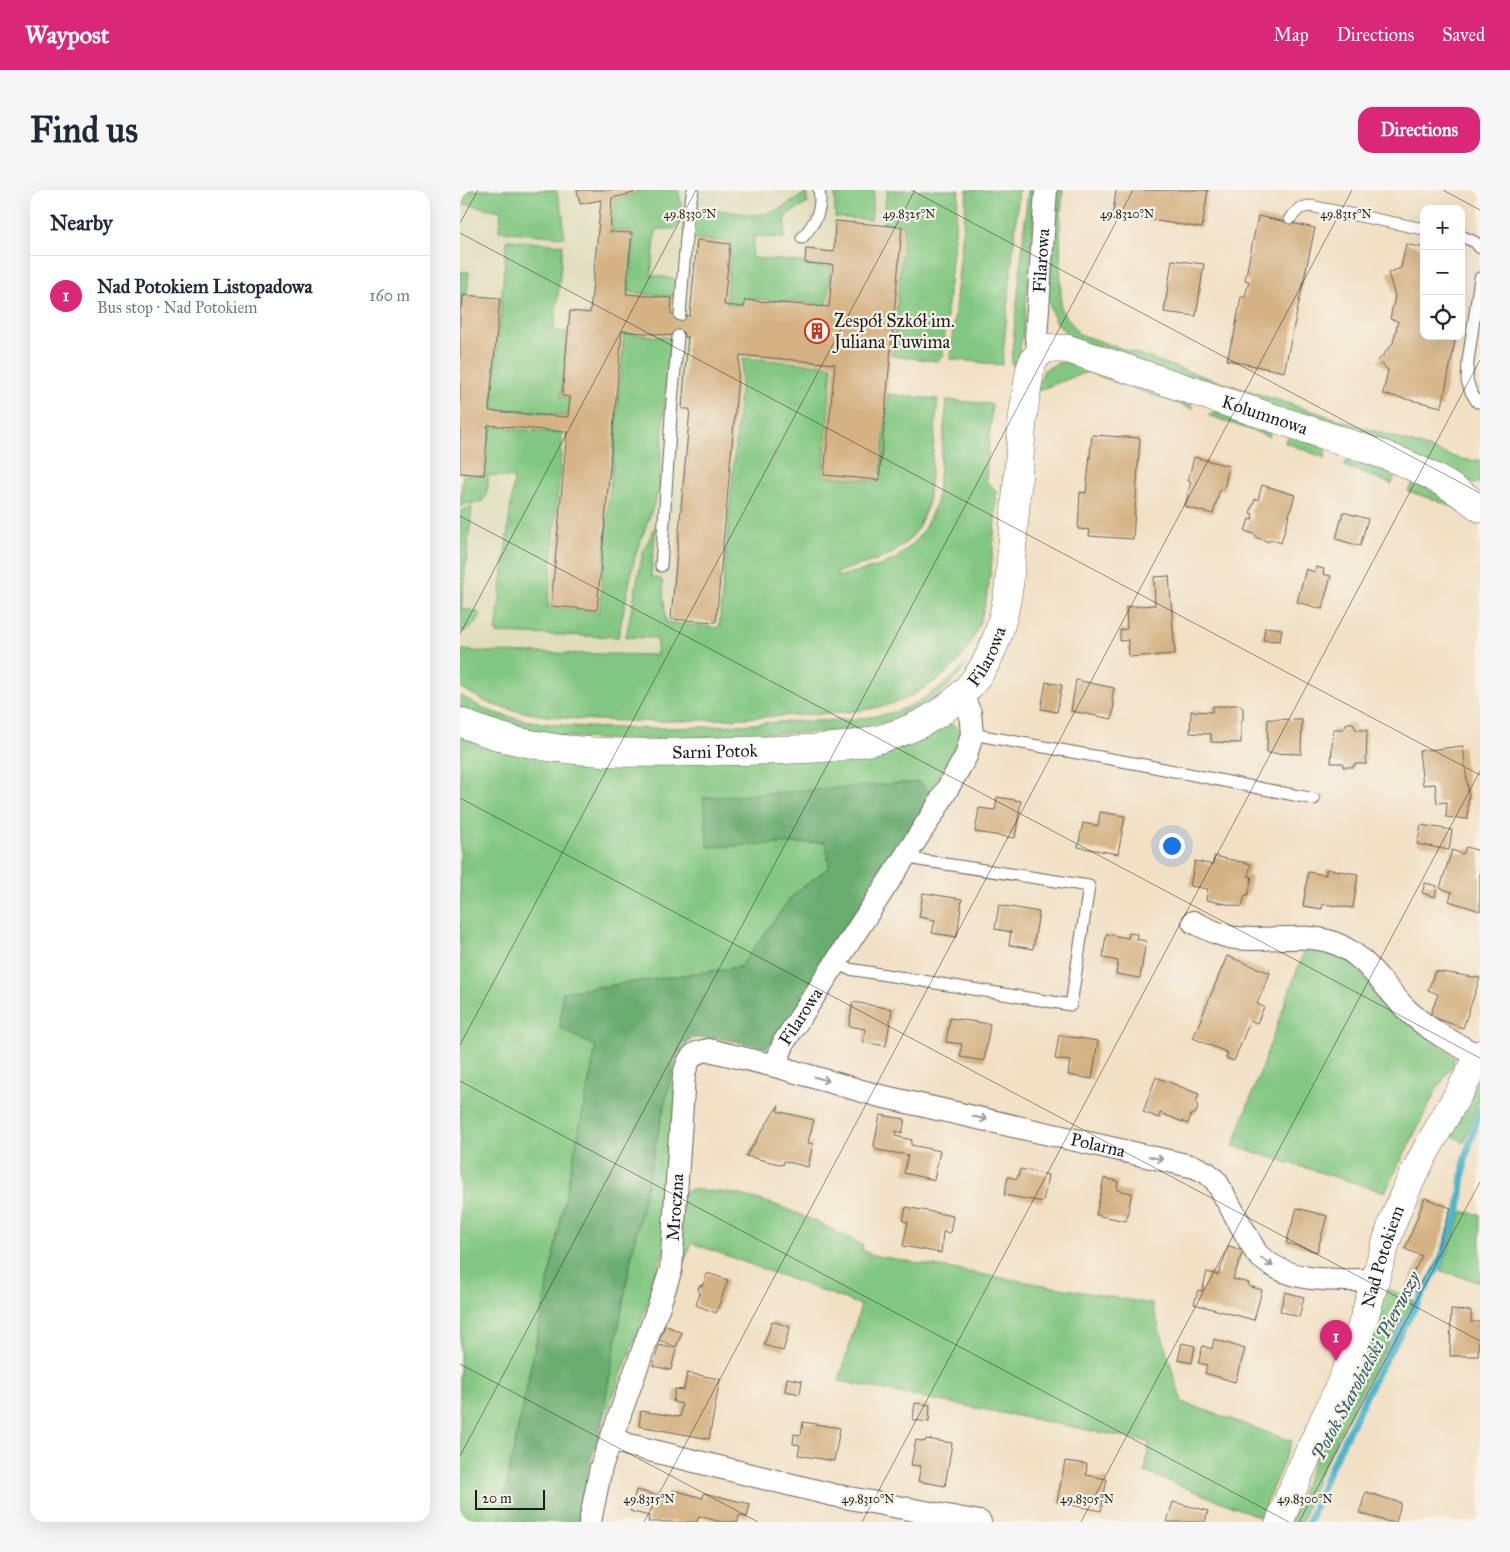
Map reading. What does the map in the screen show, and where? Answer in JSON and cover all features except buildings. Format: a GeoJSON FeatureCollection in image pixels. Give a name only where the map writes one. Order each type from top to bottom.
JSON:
{"type":"FeatureCollection","features":[{"type":"Feature","properties":{"kind":"street","name":"Filarowa"},"geometry":{"type":"LineString","coordinates":[[776,1066],[784,1042],[954,781],[966,756],[972,734],[970,714],[962,695],[991,656],[1006,607],[1023,415],[1030,370],[1040,352],[1036,338],[1046,190]]}},
{"type":"Feature","properties":{"kind":"street","name":"Kolumnowa"},"geometry":{"type":"LineString","coordinates":[[1040,352],[1048,348],[1068,349],[1387,456],[1452,487],[1480,508]]}},
{"type":"Feature","properties":{"kind":"street","name":"Sarni Potok"},"geometry":{"type":"LineString","coordinates":[[460,722],[477,730],[511,740],[578,751],[652,753],[797,749],[863,743],[888,737],[930,719],[962,695]]}},
{"type":"Feature","properties":{"kind":"street"},"geometry":{"type":"LineString","coordinates":[[1193,922],[1235,938],[1316,939],[1334,942],[1350,950],[1407,1010],[1431,1029],[1451,1042],[1480,1055]]}},
{"type":"Feature","properties":{"kind":"street","name":"Mroczna"},"geometry":{"type":"LineString","coordinates":[[590,1522],[601,1468],[671,1269],[684,1075],[688,1062],[699,1051],[709,1050],[776,1066]]}},
{"type":"Feature","properties":{"kind":"street","name":"Nad Potokiem"},"geometry":{"type":"LineString","coordinates":[[1280,1522],[1293,1486],[1347,1368],[1363,1324],[1388,1236],[1409,1184],[1480,1055]]}},
{"type":"Feature","properties":{"kind":"street","name":"Polarna"},"geometry":{"type":"LineString","coordinates":[[776,1066],[876,1095],[1195,1167],[1207,1173],[1216,1181],[1227,1197],[1257,1254],[1275,1268],[1318,1280],[1375,1280]]}},
{"type":"Feature","properties":{"kind":"street"},"geometry":{"type":"LineString","coordinates":[[611,1438],[629,1445],[833,1495],[980,1522]]}},
{"type":"Feature","properties":{"kind":"lane"},"geometry":{"type":"LineString","coordinates":[[680,315],[688,212],[694,190]]}},
{"type":"Feature","properties":{"kind":"lane"},"geometry":{"type":"LineString","coordinates":[[802,238],[813,225],[819,212],[819,190]]}},
{"type":"Feature","properties":{"kind":"lane"},"geometry":{"type":"LineString","coordinates":[[1290,218],[1300,208],[1310,206],[1420,228]]}},
{"type":"Feature","properties":{"kind":"lane"},"geometry":{"type":"LineString","coordinates":[[1465,238],[1475,242],[1480,248]]}},
{"type":"Feature","properties":{"kind":"lane"},"geometry":{"type":"LineString","coordinates":[[1480,278],[1468,361],[1467,381],[1477,402],[1480,402]]}},
{"type":"Feature","properties":{"kind":"lane"},"geometry":{"type":"LineString","coordinates":[[661,566],[678,336]]}},
{"type":"Feature","properties":{"kind":"lane"},"geometry":{"type":"LineString","coordinates":[[972,734],[1144,765],[1314,799]]}},
{"type":"Feature","properties":{"kind":"lane"},"geometry":{"type":"LineString","coordinates":[[836,963],[849,969],[1071,1005],[1089,886],[919,860],[906,854]]}},
{"type":"Feature","properties":{"kind":"shaded area"},"geometry":{"type":"Polygon","coordinates":[[[556,190],[906,190],[879,480],[862,479],[845,692],[460,672],[460,203],[549,220],[561,210],[556,190]]]}},
{"type":"Feature","properties":{"kind":"green space"},"geometry":{"type":"Polygon","coordinates":[[[460,190],[556,190],[563,215],[564,237],[499,231],[501,211],[460,203],[460,190]]]}},
{"type":"Feature","properties":{"kind":"green space"},"geometry":{"type":"Polygon","coordinates":[[[635,190],[678,190],[681,208],[678,226],[674,229],[656,229],[651,275],[675,279],[674,297],[628,292],[633,232],[611,230],[614,199],[636,194],[635,190]]]}},
{"type":"Feature","properties":{"kind":"green space"},"geometry":{"type":"Polygon","coordinates":[[[835,190],[874,190],[871,220],[835,217],[835,190]]]}},
{"type":"Feature","properties":{"kind":"green space"},"geometry":{"type":"Polygon","coordinates":[[[887,190],[959,190],[943,356],[936,361],[892,356],[904,225],[883,223],[887,190]]]}},
{"type":"Feature","properties":{"kind":"green space"},"geometry":{"type":"Polygon","coordinates":[[[967,190],[1019,190],[1002,365],[950,359],[967,190]]]}},
{"type":"Feature","properties":{"kind":"green space"},"geometry":{"type":"Polygon","coordinates":[[[1028,190],[1036,190],[1024,326],[1017,366],[1012,365],[1012,353],[1028,190]]]}},
{"type":"Feature","properties":{"kind":"green space"},"geometry":{"type":"Polygon","coordinates":[[[1056,190],[1063,190],[1060,220],[1061,309],[1079,334],[1202,376],[1451,456],[1466,460],[1480,460],[1480,483],[1472,483],[1070,336],[1058,324],[1049,303],[1056,190]]]}},
{"type":"Feature","properties":{"kind":"green space"},"geometry":{"type":"Polygon","coordinates":[[[806,193],[808,203],[786,215],[784,238],[754,236],[752,258],[803,262],[803,264],[831,267],[827,305],[744,298],[743,306],[726,304],[731,242],[689,238],[695,216],[709,208],[750,215],[764,214],[778,210],[806,193]]]}},
{"type":"Feature","properties":{"kind":"green space"},"geometry":{"type":"Polygon","coordinates":[[[507,240],[563,245],[554,331],[567,332],[561,397],[570,398],[568,416],[491,409],[507,240]]]}},
{"type":"Feature","properties":{"kind":"green space"},"geometry":{"type":"Polygon","coordinates":[[[460,272],[469,272],[467,295],[463,294],[462,306],[460,306],[460,272]]]}},
{"type":"Feature","properties":{"kind":"green space"},"geometry":{"type":"Polygon","coordinates":[[[624,333],[671,338],[659,490],[635,556],[618,637],[496,633],[514,478],[489,475],[485,498],[477,503],[466,504],[460,507],[463,475],[485,476],[490,427],[563,433],[548,607],[599,612],[624,333]]]}},
{"type":"Feature","properties":{"kind":"green space"},"geometry":{"type":"Polygon","coordinates":[[[743,358],[832,366],[823,476],[880,481],[888,394],[938,399],[928,505],[918,528],[910,539],[893,553],[880,559],[837,572],[837,577],[880,566],[895,559],[914,543],[923,531],[936,504],[947,400],[992,404],[986,481],[997,491],[989,584],[977,630],[967,650],[953,667],[914,694],[888,705],[875,708],[834,713],[710,720],[617,721],[545,716],[497,706],[460,687],[460,650],[657,655],[657,638],[626,637],[643,552],[656,525],[651,576],[662,580],[666,622],[719,628],[743,358]]]}},
{"type":"Feature","properties":{"kind":"green space"},"geometry":{"type":"Polygon","coordinates":[[[1069,362],[1191,403],[1193,409],[1087,372],[1036,391],[1044,370],[1058,363],[1069,362]]]}},
{"type":"Feature","properties":{"kind":"green space"},"geometry":{"type":"Polygon","coordinates":[[[1215,411],[1268,428],[1270,437],[1208,415],[1215,411]]]}},
{"type":"Feature","properties":{"kind":"green space"},"geometry":{"type":"Polygon","coordinates":[[[1290,435],[1326,448],[1325,458],[1284,442],[1290,435]]]}},
{"type":"Feature","properties":{"kind":"green space"},"geometry":{"type":"Polygon","coordinates":[[[1353,457],[1392,471],[1394,477],[1392,484],[1344,466],[1348,459],[1353,457]]]}},
{"type":"Feature","properties":{"kind":"green space"},"geometry":{"type":"Polygon","coordinates":[[[1415,481],[1452,503],[1464,513],[1457,508],[1408,491],[1415,481]]]}},
{"type":"Feature","properties":{"kind":"green space"},"geometry":{"type":"Polygon","coordinates":[[[470,507],[472,508],[461,609],[477,611],[480,615],[473,626],[460,632],[460,512],[470,507]]]}},
{"type":"Feature","properties":{"kind":"green space"},"geometry":{"type":"Polygon","coordinates":[[[967,664],[941,692],[909,713],[871,726],[841,731],[650,739],[569,737],[530,731],[494,722],[460,707],[460,695],[483,708],[515,718],[550,724],[624,728],[677,728],[850,719],[877,716],[901,710],[941,686],[967,664]]]}},
{"type":"Feature","properties":{"kind":"green space"},"geometry":{"type":"Polygon","coordinates":[[[948,724],[959,729],[959,743],[936,797],[708,847],[826,842],[829,867],[793,895],[740,967],[563,992],[560,1028],[596,1047],[499,1522],[460,1522],[460,737],[512,753],[839,759],[869,756],[898,749],[918,741],[948,724]]]}},
{"type":"Feature","properties":{"kind":"green space"},"geometry":{"type":"Polygon","coordinates":[[[919,782],[936,797],[778,1039],[767,1048],[723,1039],[698,1038],[689,1040],[679,1048],[674,1062],[632,1253],[600,1430],[589,1466],[580,1522],[499,1522],[596,1047],[560,1028],[563,992],[740,967],[793,895],[829,867],[826,842],[708,847],[703,798],[919,782]]]}},
{"type":"Feature","properties":{"kind":"green space"},"geometry":{"type":"Polygon","coordinates":[[[1307,943],[1332,946],[1454,1058],[1454,1063],[1437,1089],[1385,1192],[1233,1146],[1307,943]]]}},
{"type":"Feature","properties":{"kind":"green space"},"geometry":{"type":"Polygon","coordinates":[[[691,1038],[683,1054],[668,1243],[661,1258],[635,1339],[600,1430],[632,1253],[674,1062],[682,1044],[691,1038]]]}},
{"type":"Feature","properties":{"kind":"green space"},"geometry":{"type":"Polygon","coordinates":[[[1480,1075],[1480,1097],[1464,1143],[1447,1132],[1480,1075]]]}},
{"type":"Feature","properties":{"kind":"green space"},"geometry":{"type":"Polygon","coordinates":[[[691,1189],[741,1195],[773,1204],[819,1223],[863,1245],[862,1250],[872,1255],[1152,1304],[1182,1402],[1292,1441],[1260,1517],[1145,1472],[1149,1442],[839,1381],[861,1305],[692,1243],[680,1271],[682,1193],[691,1189]]]}},
{"type":"Feature","properties":{"kind":"green space"},"geometry":{"type":"Polygon","coordinates":[[[1462,1212],[1480,1214],[1480,1282],[1441,1271],[1462,1212]]]}},
{"type":"Feature","properties":{"kind":"green space"},"geometry":{"type":"Polygon","coordinates":[[[1383,1286],[1414,1301],[1370,1375],[1317,1479],[1302,1522],[1290,1522],[1383,1286]]]}},
{"type":"Feature","properties":{"kind":"waterway","name":"Potok Starobielski Pierwszy"},"geometry":{"type":"LineString","coordinates":[[1309,1522],[1324,1481],[1375,1377],[1437,1269],[1459,1209],[1465,1159],[1480,1110]]}},
{"type":"Feature","properties":{"kind":"place","name":"Zespół Szkół im. Juliana Tuwima"},"geometry":{"type":"Point","coordinates":[817,331]}},
{"type":"Feature","properties":{"kind":"place","name":"Nad Potokiem Listopadowa"},"geometry":{"type":"Point","coordinates":[1336,1361]}}]}
